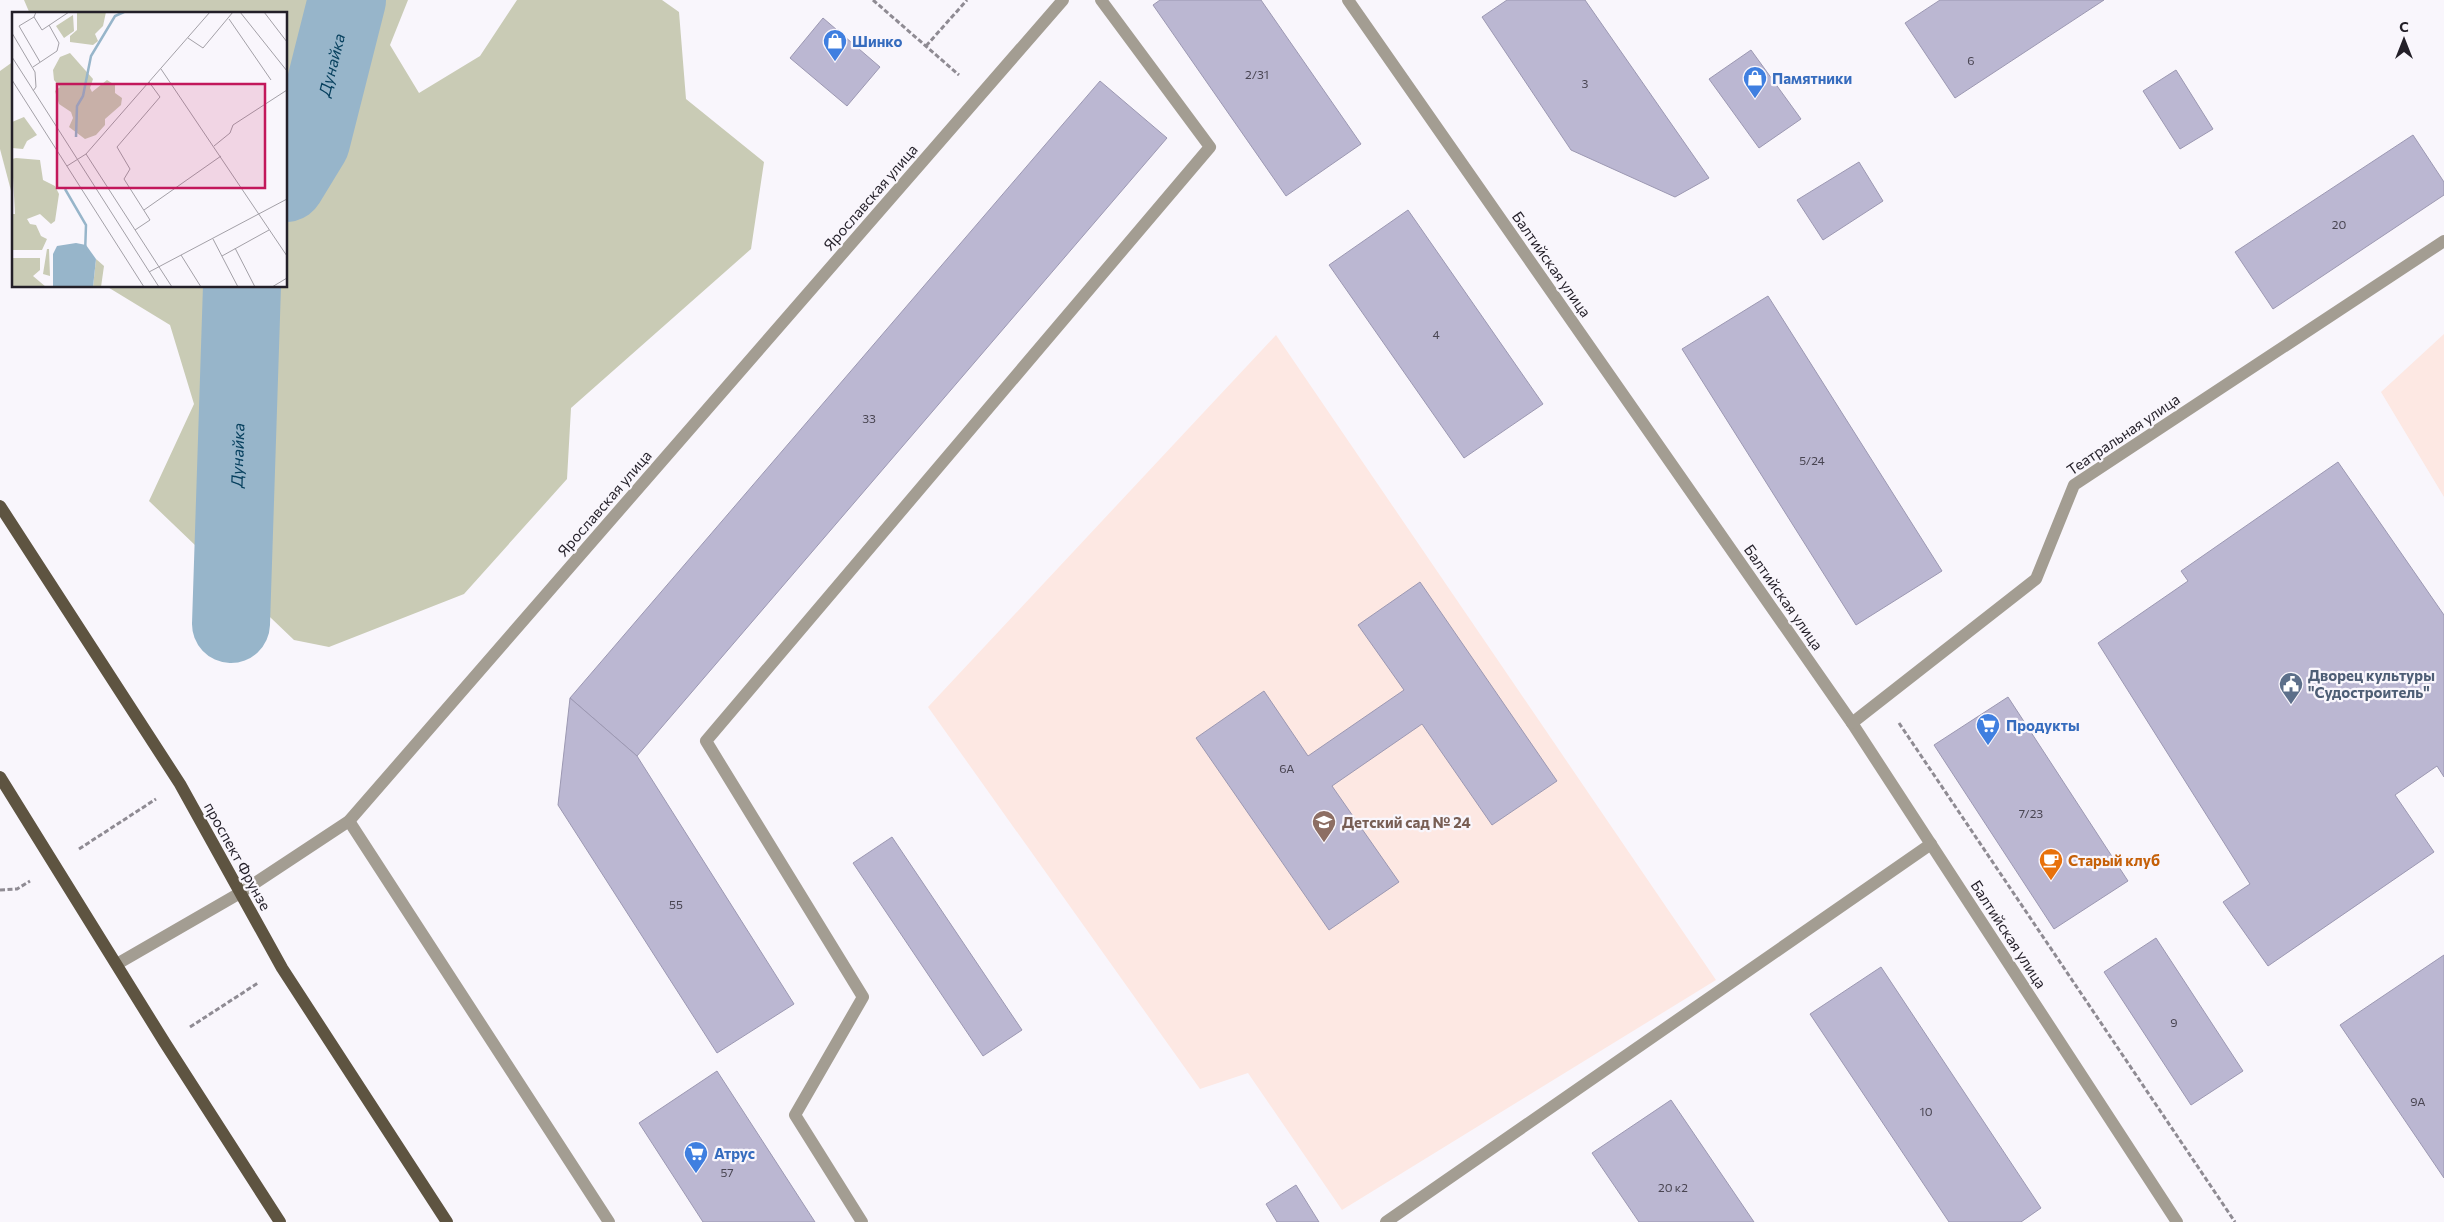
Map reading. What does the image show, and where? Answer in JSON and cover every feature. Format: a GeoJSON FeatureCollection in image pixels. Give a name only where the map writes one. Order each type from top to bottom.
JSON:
{"type":"FeatureCollection","features":[{"type":"Feature","properties":{"kind":"main road","name":"проспект Фрунзе"},"geometry":{"type":"LineString","coordinates":[[0,506],[180,784],[282,968],[447,1222]]}},
{"type":"Feature","properties":{"kind":"main road"},"geometry":{"type":"LineString","coordinates":[[0,776],[165,1043],[280,1222]]}},
{"type":"Feature","properties":{"kind":"street","name":"Ярославская улица"},"geometry":{"type":"LineString","coordinates":[[117,964],[240,893],[349,821],[1063,0]]}},
{"type":"Feature","properties":{"kind":"street"},"geometry":{"type":"LineString","coordinates":[[862,1222],[795,1115],[863,997],[706,741],[1210,148],[1101,0]]}},
{"type":"Feature","properties":{"kind":"street","name":"Балтийская улица"},"geometry":{"type":"LineString","coordinates":[[1348,0],[1852,723],[2177,1222]]}},
{"type":"Feature","properties":{"kind":"street","name":"Театральная улица"},"geometry":{"type":"LineString","coordinates":[[1852,723],[2036,578],[2074,485],[2444,241]]}},
{"type":"Feature","properties":{"kind":"street"},"geometry":{"type":"LineString","coordinates":[[349,821],[609,1222]]}},
{"type":"Feature","properties":{"kind":"street"},"geometry":{"type":"LineString","coordinates":[[1386,1222],[1931,844]]}},
{"type":"Feature","properties":{"kind":"path"},"geometry":{"type":"LineString","coordinates":[[873,0],[981,94]]}},
{"type":"Feature","properties":{"kind":"path"},"geometry":{"type":"LineString","coordinates":[[926,46],[967,0]]}},
{"type":"Feature","properties":{"kind":"path"},"geometry":{"type":"LineString","coordinates":[[1882,699],[2235,1222]]}},
{"type":"Feature","properties":{"kind":"path"},"geometry":{"type":"LineString","coordinates":[[0,890],[17,889],[180,784]]}},
{"type":"Feature","properties":{"kind":"path"},"geometry":{"type":"LineString","coordinates":[[165,1043],[282,968]]}},
{"type":"Feature","properties":{"kind":"shaded area"},"geometry":{"type":"Polygon","coordinates":[[[2444,334],[2444,497],[2381,392],[2444,334]]]}},
{"type":"Feature","properties":{"kind":"shaded area","name":"Детский сад № 24"},"geometry":{"type":"Polygon","coordinates":[[[1276,335],[1716,980],[1342,1210],[1248,1073],[1200,1089],[928,707],[1276,335]]]}},
{"type":"Feature","properties":{"kind":"green space"},"geometry":{"type":"Polygon","coordinates":[[[24,0],[408,0],[390,45],[419,93],[480,56],[517,0],[662,0],[679,12],[686,99],[764,162],[751,249],[571,408],[567,479],[464,594],[329,647],[294,640],[149,501],[194,404],[170,325],[109,288],[288,288],[288,12],[29,12],[24,0]]]}},
{"type":"Feature","properties":{"kind":"green space"},"geometry":{"type":"Polygon","coordinates":[[[12,62],[12,194],[0,149],[0,71],[12,62]]]}},
{"type":"Feature","properties":{"kind":"building"},"geometry":{"type":"Polygon","coordinates":[[[1160,0],[1261,0],[1361,144],[1286,196],[1153,5],[1160,0]]]}},
{"type":"Feature","properties":{"kind":"building"},"geometry":{"type":"Polygon","coordinates":[[[1507,0],[1585,0],[1709,178],[1675,197],[1571,150],[1482,17],[1507,0]]]}},
{"type":"Feature","properties":{"kind":"building"},"geometry":{"type":"Polygon","coordinates":[[[1940,0],[2104,0],[1955,98],[1905,23],[1940,0]]]}},
{"type":"Feature","properties":{"kind":"building","name":"Шинко"},"geometry":{"type":"Polygon","coordinates":[[[823,18],[880,67],[847,106],[790,58],[823,18]]]}},
{"type":"Feature","properties":{"kind":"building","name":"Памятники"},"geometry":{"type":"Polygon","coordinates":[[[1751,50],[1801,119],[1759,148],[1709,79],[1751,50]]]}},
{"type":"Feature","properties":{"kind":"building"},"geometry":{"type":"Polygon","coordinates":[[[2176,70],[2213,129],[2180,149],[2143,91],[2176,70]]]}},
{"type":"Feature","properties":{"kind":"building"},"geometry":{"type":"Polygon","coordinates":[[[1100,81],[1167,138],[637,756],[570,698],[1100,81]]]}},
{"type":"Feature","properties":{"kind":"building"},"geometry":{"type":"Polygon","coordinates":[[[2413,135],[2444,182],[2444,195],[2273,309],[2235,252],[2413,135]]]}},
{"type":"Feature","properties":{"kind":"building"},"geometry":{"type":"Polygon","coordinates":[[[1859,162],[1883,201],[1823,240],[1797,200],[1859,162]]]}},
{"type":"Feature","properties":{"kind":"building"},"geometry":{"type":"Polygon","coordinates":[[[1408,210],[1543,404],[1464,458],[1329,265],[1408,210]]]}},
{"type":"Feature","properties":{"kind":"building"},"geometry":{"type":"Polygon","coordinates":[[[1768,296],[1942,571],[1856,625],[1682,349],[1768,296]]]}},
{"type":"Feature","properties":{"kind":"building","name":"Дворец культуры \"Судостроитель\""},"geometry":{"type":"Polygon","coordinates":[[[2338,462],[2444,615],[2444,777],[2437,766],[2395,795],[2434,852],[2268,966],[2223,902],[2250,884],[2098,643],[2188,581],[2181,571],[2338,462]]]}},
{"type":"Feature","properties":{"kind":"building"},"geometry":{"type":"Polygon","coordinates":[[[1420,582],[1557,781],[1492,825],[1422,724],[1332,786],[1399,882],[1329,930],[1196,738],[1264,691],[1308,756],[1404,690],[1358,625],[1420,582]]]}},
{"type":"Feature","properties":{"kind":"building"},"geometry":{"type":"Polygon","coordinates":[[[2008,697],[2128,881],[2054,929],[1934,745],[2008,697]]]}},
{"type":"Feature","properties":{"kind":"building"},"geometry":{"type":"Polygon","coordinates":[[[570,698],[637,756],[794,1004],[717,1053],[558,805],[570,698]]]}},
{"type":"Feature","properties":{"kind":"building"},"geometry":{"type":"Polygon","coordinates":[[[892,837],[1022,1030],[983,1056],[853,863],[892,837]]]}},
{"type":"Feature","properties":{"kind":"building"},"geometry":{"type":"Polygon","coordinates":[[[2156,938],[2243,1071],[2191,1105],[2104,972],[2156,938]]]}},
{"type":"Feature","properties":{"kind":"building"},"geometry":{"type":"Polygon","coordinates":[[[2444,955],[2444,1178],[2340,1025],[2444,955]]]}},
{"type":"Feature","properties":{"kind":"building"},"geometry":{"type":"Polygon","coordinates":[[[1881,967],[2041,1208],[2021,1222],[1949,1222],[1810,1014],[1881,967]]]}},
{"type":"Feature","properties":{"kind":"building"},"geometry":{"type":"Polygon","coordinates":[[[717,1071],[815,1222],[703,1222],[639,1123],[717,1071]]]}},
{"type":"Feature","properties":{"kind":"building"},"geometry":{"type":"Polygon","coordinates":[[[1671,1100],[1754,1222],[1639,1222],[1592,1153],[1671,1100]]]}},
{"type":"Feature","properties":{"kind":"building"},"geometry":{"type":"Polygon","coordinates":[[[1296,1185],[1319,1222],[1277,1222],[1266,1204],[1296,1185]]]}},
{"type":"Feature","properties":{"kind":"waterway","name":"Дунайка"},"geometry":{"type":"LineString","coordinates":[[288,180],[311,142],[347,0]]}},
{"type":"Feature","properties":{"kind":"waterway","name":"Дунайка"},"geometry":{"type":"LineString","coordinates":[[231,624],[242,288]]}},
{"type":"Feature","properties":{"kind":"place","name":"Шинко"},"geometry":{"type":"Point","coordinates":[835,62]}},
{"type":"Feature","properties":{"kind":"place","name":"Памятники"},"geometry":{"type":"Point","coordinates":[1755,99]}},
{"type":"Feature","properties":{"kind":"place","name":"Дворец культуры \"Судостроитель\""},"geometry":{"type":"Point","coordinates":[2291,705]}},
{"type":"Feature","properties":{"kind":"place","name":"Продукты"},"geometry":{"type":"Point","coordinates":[1988,746]}},
{"type":"Feature","properties":{"kind":"place","name":"Детский сад № 24"},"geometry":{"type":"Point","coordinates":[1324,843]}},
{"type":"Feature","properties":{"kind":"place","name":"Старый клуб"},"geometry":{"type":"Point","coordinates":[2051,881]}},
{"type":"Feature","properties":{"kind":"place","name":"Атрус"},"geometry":{"type":"Point","coordinates":[696,1174]}}]}
